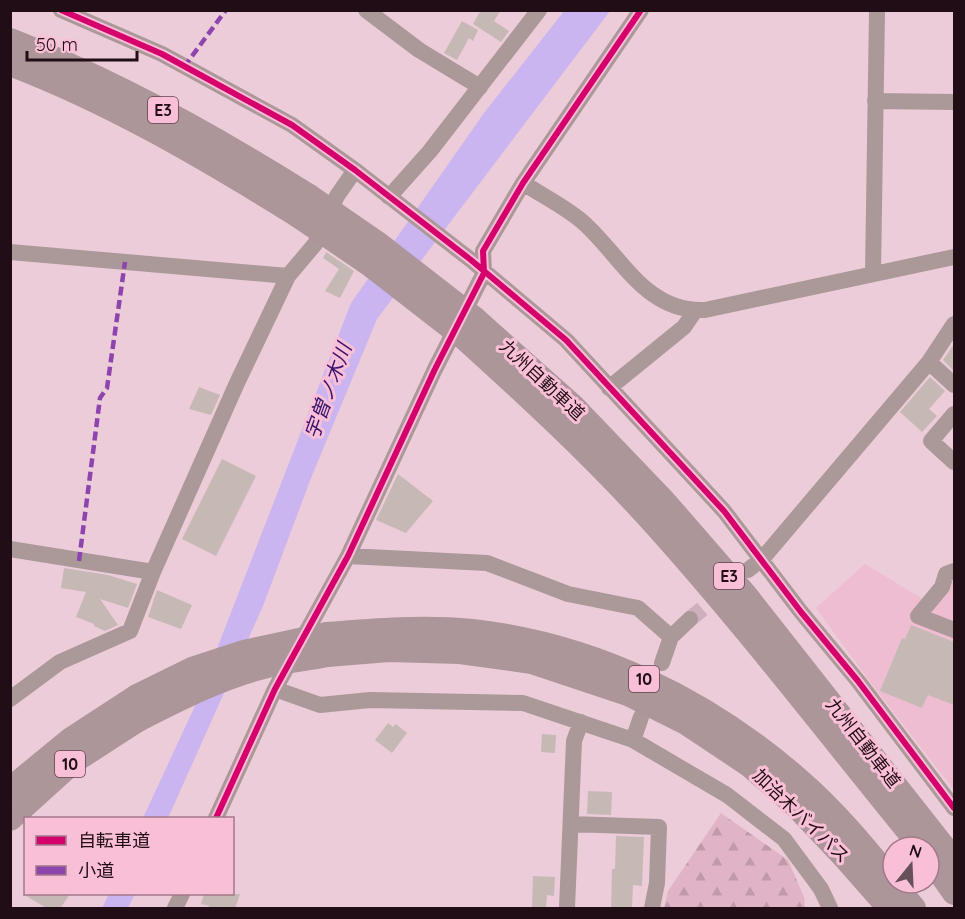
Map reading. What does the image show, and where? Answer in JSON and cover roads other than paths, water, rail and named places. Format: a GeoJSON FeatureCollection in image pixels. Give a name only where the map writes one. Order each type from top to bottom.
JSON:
{"type":"FeatureCollection","features":[{"type":"Feature","properties":{"kind":"highway","name":"九州自動車道"},"geometry":{"type":"LineString","coordinates":[[10,39],[48,54],[148,102],[236,150],[303,205]]}},
{"type":"Feature","properties":{"kind":"highway","name":"九州自動車道"},"geometry":{"type":"LineString","coordinates":[[10,64],[39,75],[139,122],[225,170],[303,205],[380,245],[468,327],[648,517],[727,608],[911,835]]}},
{"type":"Feature","properties":{"kind":"highway","name":"九州自動車道"},"geometry":{"type":"LineString","coordinates":[[468,327],[574,407],[664,501],[744,593],[954,860]]}},
{"type":"Feature","properties":{"kind":"highway","name":"加治木バイパス"},"geometry":{"type":"LineString","coordinates":[[10,789],[71,739],[136,696],[192,669],[244,652],[327,645],[431,629],[472,631],[578,653],[637,676],[686,699],[723,721],[799,780],[840,821],[881,869]]}},
{"type":"Feature","properties":{"kind":"highway","name":"加治木バイパス"},"geometry":{"type":"LineString","coordinates":[[10,819],[73,762],[138,720],[176,700],[226,679],[327,645],[460,652],[532,662],[628,694],[686,723],[749,765],[795,805],[889,909]]}},
{"type":"Feature","properties":{"kind":"highway"},"geometry":{"type":"LineString","coordinates":[[941,874],[954,893]]}},
{"type":"Feature","properties":{"kind":"highway","name":"加治木バイパス"},"geometry":{"type":"LineString","coordinates":[[903,895],[914,909]]}},
{"type":"Feature","properties":{"kind":"street"},"geometry":{"type":"LineString","coordinates":[[61,10],[162,54],[292,125],[355,170],[471,260],[567,340],[724,511],[801,612],[858,681],[954,808]]}},
{"type":"Feature","properties":{"kind":"street"},"geometry":{"type":"LineString","coordinates":[[366,10],[419,50],[480,87]]}},
{"type":"Feature","properties":{"kind":"street"},"geometry":{"type":"LineString","coordinates":[[392,199],[539,10]]}},
{"type":"Feature","properties":{"kind":"street"},"geometry":{"type":"LineString","coordinates":[[217,817],[275,689],[348,556],[435,369],[484,273],[483,251],[523,183],[641,10]]}},
{"type":"Feature","properties":{"kind":"street"},"geometry":{"type":"LineString","coordinates":[[873,274],[877,10]]}},
{"type":"Feature","properties":{"kind":"street"},"geometry":{"type":"LineString","coordinates":[[875,101],[954,102]]}},
{"type":"Feature","properties":{"kind":"street"},"geometry":{"type":"LineString","coordinates":[[10,699],[60,662],[130,631],[153,572],[237,383],[288,276],[315,244],[337,196],[355,170]]}},
{"type":"Feature","properties":{"kind":"street"},"geometry":{"type":"LineString","coordinates":[[523,183],[584,223],[637,281],[666,304],[695,310],[705,310],[954,257]]}},
{"type":"Feature","properties":{"kind":"street"},"geometry":{"type":"LineString","coordinates":[[10,252],[288,276]]}},
{"type":"Feature","properties":{"kind":"street"},"geometry":{"type":"LineString","coordinates":[[609,388],[684,327],[695,310]]}},
{"type":"Feature","properties":{"kind":"street"},"geometry":{"type":"LineString","coordinates":[[748,570],[762,559],[929,362],[954,324]]}},
{"type":"Feature","properties":{"kind":"street"},"geometry":{"type":"LineString","coordinates":[[929,362],[954,385]]}},
{"type":"Feature","properties":{"kind":"street"},"geometry":{"type":"LineString","coordinates":[[954,414],[931,441],[954,462]]}},
{"type":"Feature","properties":{"kind":"street"},"geometry":{"type":"LineString","coordinates":[[10,549],[153,572]]}},
{"type":"Feature","properties":{"kind":"street"},"geometry":{"type":"LineString","coordinates":[[348,556],[487,563],[568,594],[638,608],[671,637]]}},
{"type":"Feature","properties":{"kind":"street"},"geometry":{"type":"LineString","coordinates":[[954,571],[946,574],[942,587],[918,616],[954,630]]}},
{"type":"Feature","properties":{"kind":"street"},"geometry":{"type":"LineString","coordinates":[[662,663],[671,637],[690,620]]}},
{"type":"Feature","properties":{"kind":"street"},"geometry":{"type":"LineString","coordinates":[[275,689],[320,705],[370,700],[523,703],[633,740],[727,795],[784,839],[821,889],[830,909]]}},
{"type":"Feature","properties":{"kind":"street"},"geometry":{"type":"LineString","coordinates":[[633,740],[641,717]]}},
{"type":"Feature","properties":{"kind":"street"},"geometry":{"type":"LineString","coordinates":[[567,909],[574,741],[581,722]]}},
{"type":"Feature","properties":{"kind":"street"},"geometry":{"type":"LineString","coordinates":[[570,824],[659,826],[657,883],[652,909]]}},
{"type":"Feature","properties":{"kind":"street"},"geometry":{"type":"LineString","coordinates":[[175,909],[182,895]]}},
{"type":"Feature","properties":{"kind":"water","name":"宇曽ノ木川"},"geometry":{"type":"Polygon","coordinates":[[[564,11],[610,11],[377,319],[311,478],[263,606],[168,817],[143,817],[194,708],[351,303],[484,113],[564,11]]]}},
{"type":"Feature","properties":{"kind":"water"},"geometry":{"type":"Polygon","coordinates":[[[108,895],[134,895],[128,908],[102,908],[108,895]]]}},
{"type":"Feature","properties":{"kind":"tunnel"},"geometry":{"type":"LineString","coordinates":[[690,619],[724,591]]}}]}
